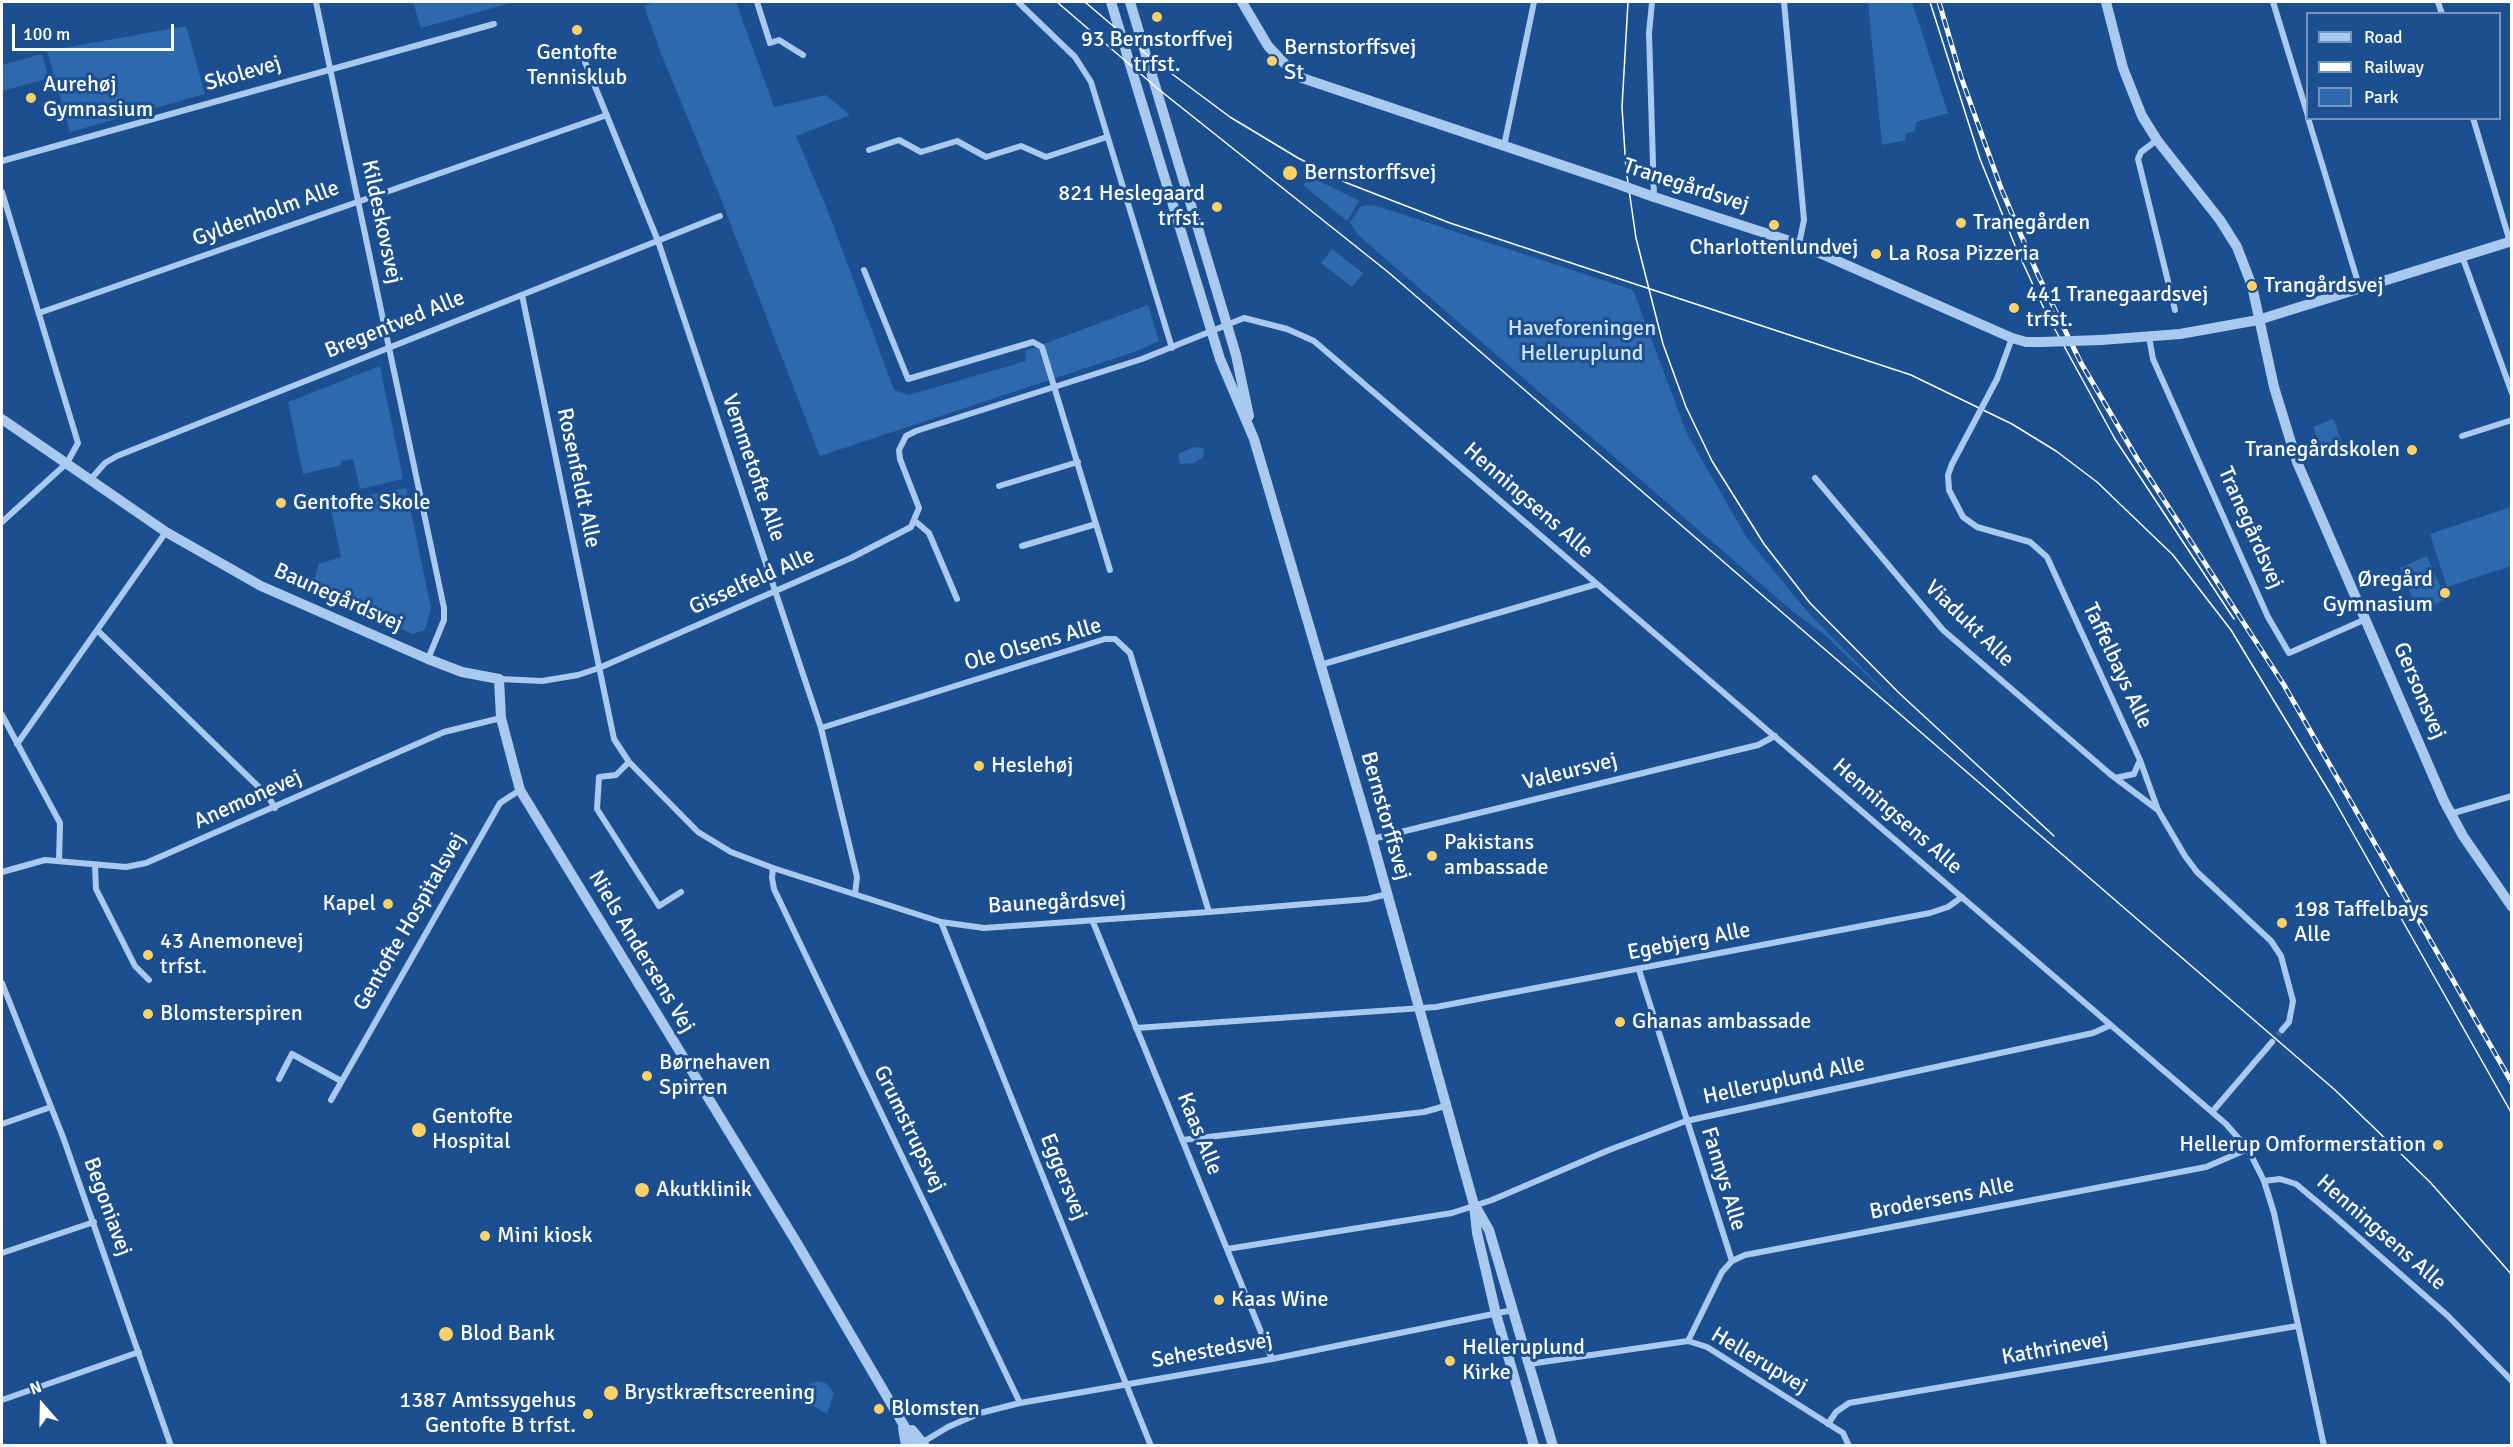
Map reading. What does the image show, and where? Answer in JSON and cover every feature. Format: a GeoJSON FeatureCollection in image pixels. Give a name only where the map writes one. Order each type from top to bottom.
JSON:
{"type":"FeatureCollection","features":[{"type":"Feature","properties":{"kind":"street","name":"Kildeskovsvej"},"geometry":{"type":"LineString","coordinates":[[316,2],[444,608],[444,620],[428,659]]}},
{"type":"Feature","properties":{"kind":"street"},"geometry":{"type":"LineString","coordinates":[[757,2],[770,43],[779,40],[803,55]]}},
{"type":"Feature","properties":{"kind":"street"},"geometry":{"type":"LineString","coordinates":[[1018,2],[1084,68],[1172,348]]}},
{"type":"Feature","properties":{"kind":"street","name":"Bernstorffsvej"},"geometry":{"type":"LineString","coordinates":[[1111,2],[1220,359],[1254,440]]}},
{"type":"Feature","properties":{"kind":"street","name":"Bernstorffsvej"},"geometry":{"type":"LineString","coordinates":[[1130,2],[1228,325],[1254,440],[1388,894],[1474,1205],[1476,1233],[1496,1314],[1534,1446]]}},
{"type":"Feature","properties":{"kind":"street","name":"Tranegårdsvej"},"geometry":{"type":"LineString","coordinates":[[1242,2],[1268,46],[1302,78],[1799,244],[2012,338],[2026,342],[2149,337],[2258,320],[2511,241]]}},
{"type":"Feature","properties":{"kind":"street"},"geometry":{"type":"LineString","coordinates":[[1504,146],[1534,2]]}},
{"type":"Feature","properties":{"kind":"street"},"geometry":{"type":"LineString","coordinates":[[1652,2],[1649,33],[1654,197]]}},
{"type":"Feature","properties":{"kind":"street"},"geometry":{"type":"LineString","coordinates":[[1784,2],[1804,220],[1799,244]]}},
{"type":"Feature","properties":{"kind":"street","name":"Gersonsvej"},"geometry":{"type":"LineString","coordinates":[[2106,2],[2131,93],[2157,140],[2231,236],[2252,286],[2274,387],[2297,462],[2450,814],[2510,902]]}},
{"type":"Feature","properties":{"kind":"street"},"geometry":{"type":"LineString","coordinates":[[2273,2],[2306,110]]}},
{"type":"Feature","properties":{"kind":"street","name":"Skolevej"},"geometry":{"type":"LineString","coordinates":[[2,161],[494,24]]}},
{"type":"Feature","properties":{"kind":"street","name":"Vemmetofte Alle"},"geometry":{"type":"LineString","coordinates":[[585,62],[658,242],[821,728],[857,877],[855,894]]}},
{"type":"Feature","properties":{"kind":"street","name":"Gyldenholm Alle"},"geometry":{"type":"LineString","coordinates":[[39,314],[357,200],[607,115]]}},
{"type":"Feature","properties":{"kind":"street"},"geometry":{"type":"LineString","coordinates":[[2309,120],[2360,290]]}},
{"type":"Feature","properties":{"kind":"street"},"geometry":{"type":"LineString","coordinates":[[2474,120],[2511,241]]}},
{"type":"Feature","properties":{"kind":"street"},"geometry":{"type":"LineString","coordinates":[[869,150],[899,140],[921,152],[957,141],[986,157],[1021,146],[1046,157],[1107,137]]}},
{"type":"Feature","properties":{"kind":"street"},"geometry":{"type":"LineString","coordinates":[[2157,140],[2141,152],[2138,159],[2175,310]]}},
{"type":"Feature","properties":{"kind":"street"},"geometry":{"type":"LineString","coordinates":[[2,192],[77,435],[75,452],[66,463],[2,522]]}},
{"type":"Feature","properties":{"kind":"street","name":"Bregentved Alle"},"geometry":{"type":"LineString","coordinates":[[90,480],[105,463],[117,456],[720,216]]}},
{"type":"Feature","properties":{"kind":"street"},"geometry":{"type":"LineString","coordinates":[[2462,256],[2511,393]]}},
{"type":"Feature","properties":{"kind":"street"},"geometry":{"type":"LineString","coordinates":[[864,270],[908,379],[1033,342],[1042,347],[1110,570]]}},
{"type":"Feature","properties":{"kind":"street","name":"Rosenfeldt Alle"},"geometry":{"type":"LineString","coordinates":[[522,295],[599,668]]}},
{"type":"Feature","properties":{"kind":"street","name":"Henningsens Alle"},"geometry":{"type":"LineString","coordinates":[[915,521],[919,508],[900,459],[901,442],[916,431],[1172,348],[1248,319],[1314,341],[2212,1112],[2236,1134],[2248,1149],[2264,1181],[2280,1179],[2296,1184],[2448,1316],[2511,1381]]}},
{"type":"Feature","properties":{"kind":"street","name":"Tranegårdsvej"},"geometry":{"type":"LineString","coordinates":[[2149,337],[2153,358],[2268,617],[2289,653],[2367,619]]}},
{"type":"Feature","properties":{"kind":"street","name":"Taffelbays Alle"},"geometry":{"type":"LineString","coordinates":[[2012,338],[1997,379],[1952,464],[1948,475],[1948,489],[1963,517],[1977,527],[2030,542],[2047,557],[2140,760],[2158,810],[2197,872],[2271,941],[2281,956],[2293,1001],[2289,1022],[2282,1030]]}},
{"type":"Feature","properties":{"kind":"street","name":"Baunegårdsvej"},"geometry":{"type":"LineString","coordinates":[[2,419],[166,532],[261,586],[428,659],[462,672],[499,679],[542,681],[578,675],[599,668],[618,750],[698,832],[731,852],[773,868],[941,922],[1008,928],[1367,899],[1388,894]]}},
{"type":"Feature","properties":{"kind":"street"},"geometry":{"type":"LineString","coordinates":[[2462,436],[2511,420]]}},
{"type":"Feature","properties":{"kind":"street"},"geometry":{"type":"LineString","coordinates":[[999,486],[1078,462]]}},
{"type":"Feature","properties":{"kind":"street","name":"Viadukt Alle"},"geometry":{"type":"LineString","coordinates":[[1815,478],[1943,630],[2115,778],[2158,810]]}},
{"type":"Feature","properties":{"kind":"street"},"geometry":{"type":"LineString","coordinates":[[915,521],[929,533],[957,599]]}},
{"type":"Feature","properties":{"kind":"street","name":"Gisselfeld Alle"},"geometry":{"type":"LineString","coordinates":[[599,668],[851,558],[911,527],[915,521]]}},
{"type":"Feature","properties":{"kind":"street"},"geometry":{"type":"LineString","coordinates":[[1022,546],[1096,524]]}},
{"type":"Feature","properties":{"kind":"street"},"geometry":{"type":"LineString","coordinates":[[17,744],[166,532]]}},
{"type":"Feature","properties":{"kind":"street"},"geometry":{"type":"LineString","coordinates":[[1320,665],[1597,584]]}},
{"type":"Feature","properties":{"kind":"street"},"geometry":{"type":"LineString","coordinates":[[97,630],[268,796],[275,808]]}},
{"type":"Feature","properties":{"kind":"street","name":"Ole Olsens Alle"},"geometry":{"type":"LineString","coordinates":[[821,728],[1105,639],[1115,639],[1130,653],[1209,912]]}},
{"type":"Feature","properties":{"kind":"street","name":"Niels Andersens Vej"},"geometry":{"type":"LineString","coordinates":[[499,679],[501,718],[519,790],[900,1416],[920,1445]]}},
{"type":"Feature","properties":{"kind":"street"},"geometry":{"type":"LineString","coordinates":[[2,715],[60,824],[59,861]]}},
{"type":"Feature","properties":{"kind":"street","name":"Anemonevej"},"geometry":{"type":"LineString","coordinates":[[2,872],[31,862],[59,861],[126,867],[146,863],[444,732],[501,718]]}},
{"type":"Feature","properties":{"kind":"street","name":"Valeursvej"},"geometry":{"type":"LineString","coordinates":[[1372,839],[1758,745],[1775,736]]}},
{"type":"Feature","properties":{"kind":"street"},"geometry":{"type":"LineString","coordinates":[[2115,778],[2134,774],[2140,760]]}},
{"type":"Feature","properties":{"kind":"street"},"geometry":{"type":"LineString","coordinates":[[629,762],[615,775],[599,777],[597,809],[658,906],[681,892]]}},
{"type":"Feature","properties":{"kind":"street","name":"Gentofte Hospitalsvej"},"geometry":{"type":"LineString","coordinates":[[331,1100],[500,803],[519,790]]}},
{"type":"Feature","properties":{"kind":"street"},"geometry":{"type":"LineString","coordinates":[[2450,814],[2511,796]]}},
{"type":"Feature","properties":{"kind":"street"},"geometry":{"type":"LineString","coordinates":[[95,865],[96,889],[135,966],[149,980]]}},
{"type":"Feature","properties":{"kind":"street","name":"Grumstrupsvej"},"geometry":{"type":"LineString","coordinates":[[773,868],[774,889],[1020,1403]]}},
{"type":"Feature","properties":{"kind":"street","name":"Egebjerg Alle"},"geometry":{"type":"LineString","coordinates":[[1136,1028],[1418,1009],[1640,970],[1930,913],[1948,907],[1962,897]]}},
{"type":"Feature","properties":{"kind":"street","name":"Eggersvej"},"geometry":{"type":"LineString","coordinates":[[941,922],[1151,1446]]}},
{"type":"Feature","properties":{"kind":"street","name":"Kaas Alle"},"geometry":{"type":"LineString","coordinates":[[1093,922],[1272,1359]]}},
{"type":"Feature","properties":{"kind":"street","name":"Fannys Alle"},"geometry":{"type":"LineString","coordinates":[[1640,970],[1732,1261]]}},
{"type":"Feature","properties":{"kind":"street","name":"Begoniavej"},"geometry":{"type":"LineString","coordinates":[[2,983],[3,993],[51,1107],[94,1222],[171,1446]]}},
{"type":"Feature","properties":{"kind":"street","name":"Helleruplund Alle"},"geometry":{"type":"LineString","coordinates":[[1227,1249],[1452,1213],[1686,1121],[2093,1033],[2111,1025]]}},
{"type":"Feature","properties":{"kind":"street"},"geometry":{"type":"LineString","coordinates":[[2212,1112],[2272,1042]]}},
{"type":"Feature","properties":{"kind":"street"},"geometry":{"type":"LineString","coordinates":[[279,1079],[292,1054],[341,1081]]}},
{"type":"Feature","properties":{"kind":"street"},"geometry":{"type":"LineString","coordinates":[[1182,1140],[1424,1112],[1445,1106]]}},
{"type":"Feature","properties":{"kind":"street"},"geometry":{"type":"LineString","coordinates":[[2,1124],[51,1107]]}},
{"type":"Feature","properties":{"kind":"street","name":"Brodersens Alle"},"geometry":{"type":"LineString","coordinates":[[1732,1261],[1745,1255],[2206,1167],[2248,1149]]}},
{"type":"Feature","properties":{"kind":"street"},"geometry":{"type":"LineString","coordinates":[[2264,1181],[2324,1446]]}},
{"type":"Feature","properties":{"kind":"street","name":"Bernstorffsvej"},"geometry":{"type":"LineString","coordinates":[[1474,1205],[1489,1230],[1553,1446]]}},
{"type":"Feature","properties":{"kind":"street"},"geometry":{"type":"LineString","coordinates":[[2,1253],[94,1222]]}},
{"type":"Feature","properties":{"kind":"street"},"geometry":{"type":"LineString","coordinates":[[1688,1341],[1722,1272],[1732,1261]]}},
{"type":"Feature","properties":{"kind":"street","name":"Sehestedsvej"},"geometry":{"type":"LineString","coordinates":[[920,1445],[948,1426],[980,1413],[1020,1403],[1272,1359],[1513,1310]]}},
{"type":"Feature","properties":{"kind":"street","name":"Kathrinevej"},"geometry":{"type":"LineString","coordinates":[[1828,1424],[1836,1412],[1849,1403],[2297,1326]]}},
{"type":"Feature","properties":{"kind":"street","name":"Hellerupvej"},"geometry":{"type":"LineString","coordinates":[[1529,1364],[1688,1341],[1707,1347],[1843,1433],[1849,1446]]}},
{"type":"Feature","properties":{"kind":"street"},"geometry":{"type":"LineString","coordinates":[[2,1400],[139,1352]]}},
{"type":"Feature","properties":{"kind":"street"},"geometry":{"type":"LineString","coordinates":[[900,1416],[906,1446]]}},
{"type":"Feature","properties":{"kind":"green space"},"geometry":{"type":"Polygon","coordinates":[[[413,2],[514,2],[421,28],[413,2]]]}},
{"type":"Feature","properties":{"kind":"green space"},"geometry":{"type":"Polygon","coordinates":[[[654,2],[736,2],[774,107],[826,95],[850,115],[796,136],[829,214],[894,390],[909,395],[1026,361],[1025,351],[1148,305],[1159,341],[1137,351],[820,456],[719,194],[660,51],[644,6],[654,2]]]}},
{"type":"Feature","properties":{"kind":"green space"},"geometry":{"type":"Polygon","coordinates":[[[1868,2],[1912,2],[1948,113],[1916,122],[1915,131],[1905,134],[1906,140],[1882,145],[1868,2]]]}},
{"type":"Feature","properties":{"kind":"green space"},"geometry":{"type":"Polygon","coordinates":[[[186,26],[205,94],[70,132],[47,51],[186,26]]]}},
{"type":"Feature","properties":{"kind":"green space"},"geometry":{"type":"Polygon","coordinates":[[[42,54],[49,78],[2,91],[2,65],[42,54]]]}},
{"type":"Feature","properties":{"kind":"green space"},"geometry":{"type":"Polygon","coordinates":[[[1309,176],[1359,201],[1347,221],[1303,185],[1309,176]]]}},
{"type":"Feature","properties":{"kind":"green space","name":"Haveforeningen Helleruplund"},"geometry":{"type":"Polygon","coordinates":[[[1377,206],[1633,290],[1687,434],[1747,538],[1805,609],[1901,708],[1824,634],[1792,611],[1358,235],[1350,223],[1360,207],[1377,206]]]}},
{"type":"Feature","properties":{"kind":"green space"},"geometry":{"type":"Polygon","coordinates":[[[1332,249],[1363,273],[1352,287],[1321,263],[1332,249]]]}},
{"type":"Feature","properties":{"kind":"green space"},"geometry":{"type":"Polygon","coordinates":[[[380,366],[403,479],[360,489],[353,459],[341,461],[341,465],[303,474],[288,402],[380,366]]]}},
{"type":"Feature","properties":{"kind":"green space"},"geometry":{"type":"Polygon","coordinates":[[[2333,419],[2345,449],[2325,457],[2313,427],[2333,419]]]}},
{"type":"Feature","properties":{"kind":"green space"},"geometry":{"type":"Polygon","coordinates":[[[1194,447],[1203,448],[1204,456],[1194,463],[1180,464],[1178,454],[1194,447]]]}},
{"type":"Feature","properties":{"kind":"green space"},"geometry":{"type":"Polygon","coordinates":[[[406,488],[431,608],[425,630],[413,634],[311,591],[319,564],[341,557],[330,505],[332,502],[406,488]]]}},
{"type":"Feature","properties":{"kind":"green space"},"geometry":{"type":"Polygon","coordinates":[[[2511,507],[2511,566],[2447,587],[2430,534],[2511,507]]]}},
{"type":"Feature","properties":{"kind":"green space"},"geometry":{"type":"Polygon","coordinates":[[[2427,556],[2446,599],[2418,611],[2400,568],[2427,556]]]}},
{"type":"Feature","properties":{"kind":"green space"},"geometry":{"type":"Polygon","coordinates":[[[818,1381],[826,1383],[834,1393],[827,1414],[801,1399],[810,1384],[818,1381]]]}},
{"type":"Feature","properties":{"kind":"tunnel"},"geometry":{"type":"LineString","coordinates":[[2272,1042],[2282,1030]]}},
{"type":"Feature","properties":{"kind":"tram line"},"geometry":{"type":"LineString","coordinates":[[1057,2],[1157,88],[1388,272],[2335,1090],[2430,1182],[2512,1275]]}},
{"type":"Feature","properties":{"kind":"tram line"},"geometry":{"type":"LineString","coordinates":[[1085,2],[1152,59],[1230,117],[1298,158],[1347,183],[1450,223],[1911,375],[2012,424],[2056,451],[2097,482],[2173,555],[2231,630],[2333,798],[2512,1114]]}},
{"type":"Feature","properties":{"kind":"tram line"},"geometry":{"type":"LineString","coordinates":[[1628,2],[1622,107],[1626,169],[1636,238],[1663,344],[1686,407],[1712,461],[1764,544],[1810,603],[1899,693],[2054,836]]}},
{"type":"Feature","properties":{"kind":"tram line"},"geometry":{"type":"LineString","coordinates":[[1930,2],[1980,159],[2016,248],[2046,313],[2115,439],[2234,619]]}},
{"type":"Feature","properties":{"kind":"railway"},"geometry":{"type":"LineString","coordinates":[[1939,2],[1961,77],[2001,188],[2038,275],[2081,363],[2138,460],[2284,685],[2512,1083]]}},
{"type":"Feature","properties":{"kind":"place","name":"93 Bernstorffvej trfst."},"geometry":{"type":"Point","coordinates":[1157,17]}},
{"type":"Feature","properties":{"kind":"place","name":"Gentofte Tennisklub"},"geometry":{"type":"Point","coordinates":[577,30]}},
{"type":"Feature","properties":{"kind":"place","name":"Bernstorffsvej St"},"geometry":{"type":"Point","coordinates":[1272,61]}},
{"type":"Feature","properties":{"kind":"place","name":"Aurehøj Gymnasium"},"geometry":{"type":"Point","coordinates":[31,98]}},
{"type":"Feature","properties":{"kind":"place","name":"Bernstorffsvej"},"geometry":{"type":"Point","coordinates":[1290,173]}},
{"type":"Feature","properties":{"kind":"place","name":"821 Heslegaard trfst."},"geometry":{"type":"Point","coordinates":[1217,207]}},
{"type":"Feature","properties":{"kind":"place","name":"Tranegården"},"geometry":{"type":"Point","coordinates":[1961,223]}},
{"type":"Feature","properties":{"kind":"place","name":"Charlottenlundvej"},"geometry":{"type":"Point","coordinates":[1774,225]}},
{"type":"Feature","properties":{"kind":"place","name":"La Rosa Pizzeria"},"geometry":{"type":"Point","coordinates":[1876,254]}},
{"type":"Feature","properties":{"kind":"place","name":"Trangårdsvej"},"geometry":{"type":"Point","coordinates":[2252,286]}},
{"type":"Feature","properties":{"kind":"place","name":"441 Tranegaardsvej trfst."},"geometry":{"type":"Point","coordinates":[2014,308]}},
{"type":"Feature","properties":{"kind":"place","name":"Tranegårdskolen"},"geometry":{"type":"Point","coordinates":[2412,450]}},
{"type":"Feature","properties":{"kind":"place","name":"Gentofte Skole"},"geometry":{"type":"Point","coordinates":[281,503]}},
{"type":"Feature","properties":{"kind":"place","name":"Øregård Gymnasium"},"geometry":{"type":"Point","coordinates":[2445,593]}},
{"type":"Feature","properties":{"kind":"place","name":"Heslehøj"},"geometry":{"type":"Point","coordinates":[979,766]}},
{"type":"Feature","properties":{"kind":"place","name":"Pakistans ambassade"},"geometry":{"type":"Point","coordinates":[1432,856]}},
{"type":"Feature","properties":{"kind":"place","name":"Kapel"},"geometry":{"type":"Point","coordinates":[388,904]}},
{"type":"Feature","properties":{"kind":"place","name":"198 Taffelbays Alle"},"geometry":{"type":"Point","coordinates":[2282,923]}},
{"type":"Feature","properties":{"kind":"place","name":"43 Anemonevej trfst."},"geometry":{"type":"Point","coordinates":[148,955]}},
{"type":"Feature","properties":{"kind":"place","name":"Blomsterspiren"},"geometry":{"type":"Point","coordinates":[148,1014]}},
{"type":"Feature","properties":{"kind":"place","name":"Ghanas ambassade"},"geometry":{"type":"Point","coordinates":[1620,1022]}},
{"type":"Feature","properties":{"kind":"place","name":"Børnehaven Spirren"},"geometry":{"type":"Point","coordinates":[647,1076]}},
{"type":"Feature","properties":{"kind":"place","name":"Gentofte Hospital"},"geometry":{"type":"Point","coordinates":[419,1130]}},
{"type":"Feature","properties":{"kind":"place","name":"Hellerup Omformerstation"},"geometry":{"type":"Point","coordinates":[2438,1145]}},
{"type":"Feature","properties":{"kind":"place","name":"Akutklinik"},"geometry":{"type":"Point","coordinates":[642,1190]}},
{"type":"Feature","properties":{"kind":"place","name":"Mini kiosk"},"geometry":{"type":"Point","coordinates":[485,1236]}},
{"type":"Feature","properties":{"kind":"place","name":"Kaas Wine"},"geometry":{"type":"Point","coordinates":[1219,1300]}},
{"type":"Feature","properties":{"kind":"place","name":"Blod Bank"},"geometry":{"type":"Point","coordinates":[446,1334]}},
{"type":"Feature","properties":{"kind":"place","name":"Helleruplund Kirke"},"geometry":{"type":"Point","coordinates":[1450,1361]}},
{"type":"Feature","properties":{"kind":"place","name":"Brystkræftscreening"},"geometry":{"type":"Point","coordinates":[611,1393]}},
{"type":"Feature","properties":{"kind":"place","name":"Blomsten"},"geometry":{"type":"Point","coordinates":[879,1409]}},
{"type":"Feature","properties":{"kind":"place","name":"1387 Amtssygehus Gentofte B trfst."},"geometry":{"type":"Point","coordinates":[588,1414]}}]}
